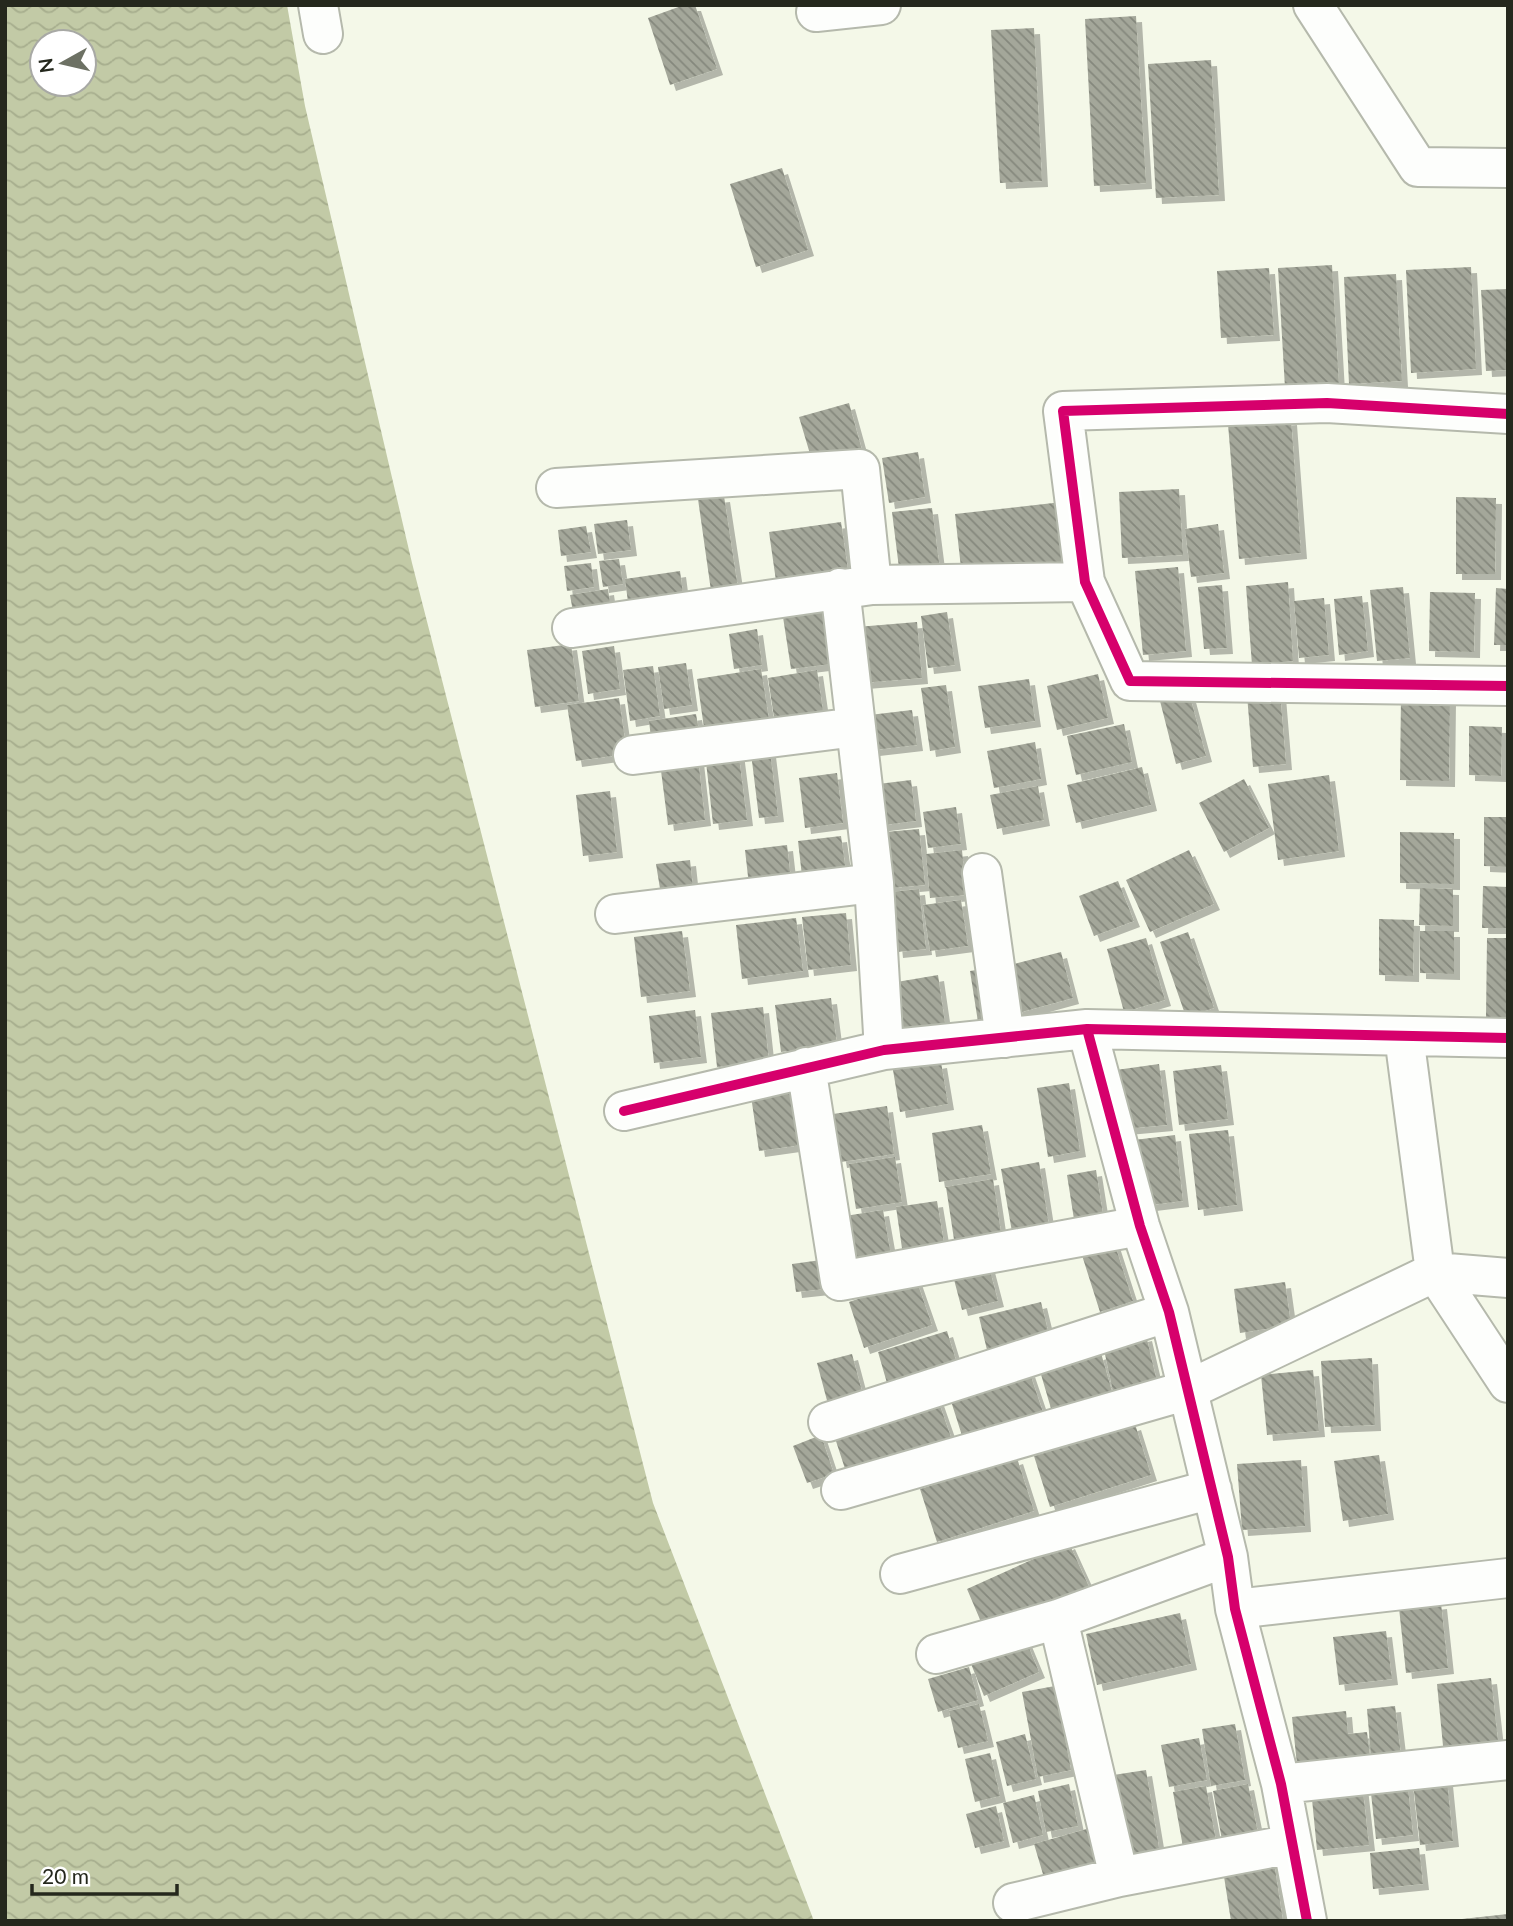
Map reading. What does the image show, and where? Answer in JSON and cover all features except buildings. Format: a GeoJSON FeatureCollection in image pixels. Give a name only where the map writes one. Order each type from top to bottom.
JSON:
{"type":"FeatureCollection","features":[{"type":"Feature","properties":{"kind":"street"},"geometry":{"type":"LineString","coordinates":[[816,12],[881,5]]}},
{"type":"Feature","properties":{"kind":"street"},"geometry":{"type":"LineString","coordinates":[[1314,5],[1418,167],[1508,168]]}},
{"type":"Feature","properties":{"kind":"street"},"geometry":{"type":"LineString","coordinates":[[1508,414],[1327,403],[1063,411],[1085,582],[1130,681],[1508,686]]}},
{"type":"Feature","properties":{"kind":"street"},"geometry":{"type":"LineString","coordinates":[[556,488],[860,469],[856,587],[856,727],[874,883],[884,1050]]}},
{"type":"Feature","properties":{"kind":"street"},"geometry":{"type":"LineString","coordinates":[[572,628],[856,587],[1085,582]]}},
{"type":"Feature","properties":{"kind":"street"},"geometry":{"type":"LineString","coordinates":[[633,755],[856,727]]}},
{"type":"Feature","properties":{"kind":"street"},"geometry":{"type":"LineString","coordinates":[[982,873],[1005,1038]]}},
{"type":"Feature","properties":{"kind":"street"},"geometry":{"type":"LineString","coordinates":[[615,914],[874,883]]}},
{"type":"Feature","properties":{"kind":"street"},"geometry":{"type":"LineString","coordinates":[[1087,1030],[1140,1226],[1169,1312],[1213,1489],[1228,1557],[1235,1609],[1281,1784],[1307,1921]]}},
{"type":"Feature","properties":{"kind":"street"},"geometry":{"type":"LineString","coordinates":[[624,1111],[884,1050],[1087,1030],[1508,1038]]}},
{"type":"Feature","properties":{"kind":"street"},"geometry":{"type":"LineString","coordinates":[[1404,1036],[1435,1272],[1508,1384]]}},
{"type":"Feature","properties":{"kind":"street"},"geometry":{"type":"LineString","coordinates":[[806,1068],[840,1280],[1140,1226]]}},
{"type":"Feature","properties":{"kind":"street"},"geometry":{"type":"LineString","coordinates":[[841,1489],[1188,1390],[1435,1272],[1508,1278]]}},
{"type":"Feature","properties":{"kind":"street"},"geometry":{"type":"LineString","coordinates":[[828,1422],[1169,1312]]}},
{"type":"Feature","properties":{"kind":"street"},"geometry":{"type":"LineString","coordinates":[[900,1574],[1213,1489]]}},
{"type":"Feature","properties":{"kind":"street"},"geometry":{"type":"LineString","coordinates":[[936,1654],[1058,1619],[1228,1557]]}},
{"type":"Feature","properties":{"kind":"street"},"geometry":{"type":"LineString","coordinates":[[1235,1609],[1508,1578]]}},
{"type":"Feature","properties":{"kind":"street"},"geometry":{"type":"LineString","coordinates":[[1058,1619],[1119,1877]]}},
{"type":"Feature","properties":{"kind":"street"},"geometry":{"type":"LineString","coordinates":[[1281,1784],[1508,1760]]}},
{"type":"Feature","properties":{"kind":"street"},"geometry":{"type":"LineString","coordinates":[[1013,1903],[1119,1877],[1292,1844]]}},
{"type":"Feature","properties":{"kind":"water"},"geometry":{"type":"Polygon","coordinates":[[[5,5],[287,5],[305,106],[412,563],[653,1503],[814,1921],[5,1921],[5,5]]]}},
{"type":"Feature","properties":{"kind":"cycle path"},"geometry":{"type":"LineString","coordinates":[[1508,414],[1327,403],[1063,411],[1085,582],[1130,681],[1508,686]]}},
{"type":"Feature","properties":{"kind":"cycle path"},"geometry":{"type":"LineString","coordinates":[[1087,1029],[1140,1226],[1169,1312],[1228,1557],[1235,1609],[1281,1784],[1307,1921]]}},
{"type":"Feature","properties":{"kind":"cycle path"},"geometry":{"type":"LineString","coordinates":[[624,1111],[884,1050],[1087,1029],[1508,1038]]}}]}
